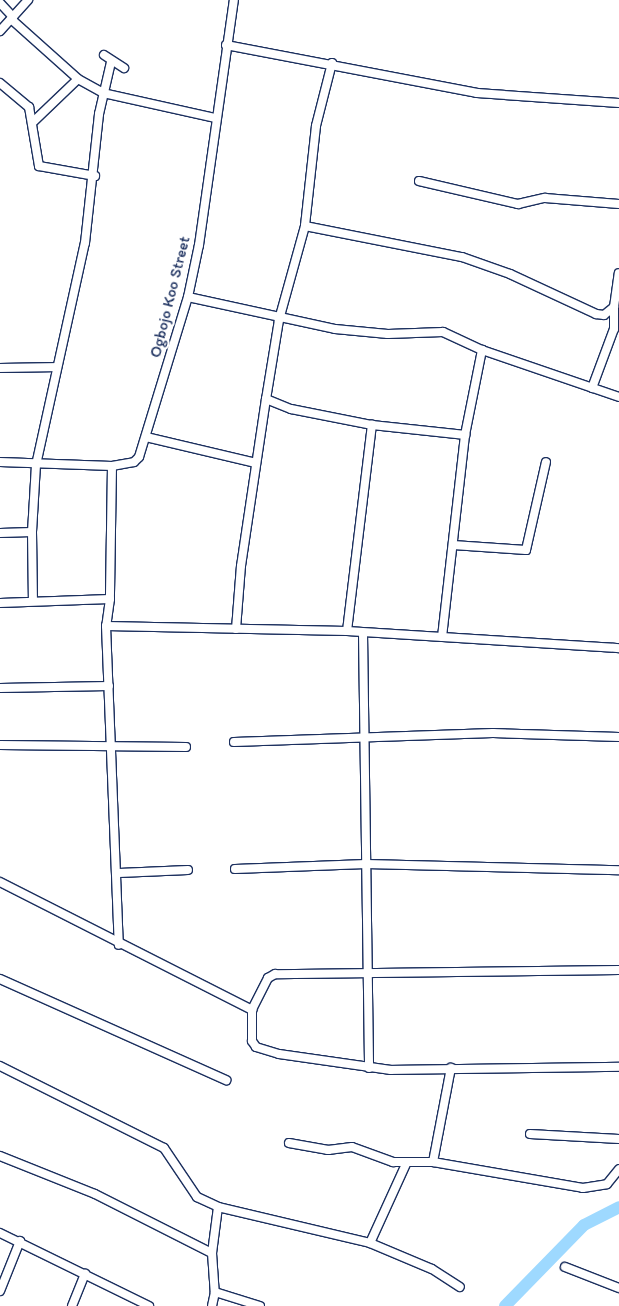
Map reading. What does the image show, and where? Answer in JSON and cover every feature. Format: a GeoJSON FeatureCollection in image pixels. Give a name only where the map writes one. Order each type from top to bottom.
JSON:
{"type":"FeatureCollection","features":[{"type":"Feature","properties":{"kind":"street"},"geometry":{"type":"LineString","coordinates":[[0,31],[28,0]]}},
{"type":"Feature","properties":{"kind":"street","name":"Ogbojo Koo Street"},"geometry":{"type":"LineString","coordinates":[[0,462],[36,465],[112,466],[134,462],[146,437],[188,297],[210,183],[215,118],[234,0]]}},
{"type":"Feature","properties":{"kind":"street"},"geometry":{"type":"LineString","coordinates":[[0,3],[12,18],[78,79],[103,93],[215,118]]}},
{"type":"Feature","properties":{"kind":"street"},"geometry":{"type":"LineString","coordinates":[[226,45],[332,63],[477,93],[619,103]]}},
{"type":"Feature","properties":{"kind":"street"},"geometry":{"type":"LineString","coordinates":[[104,55],[111,62],[124,68]]}},
{"type":"Feature","properties":{"kind":"street"},"geometry":{"type":"LineString","coordinates":[[33,600],[32,532],[36,465],[85,243],[103,93],[111,62]]}},
{"type":"Feature","properties":{"kind":"street"},"geometry":{"type":"LineString","coordinates":[[236,629],[256,463],[279,320],[305,226],[316,126],[332,63]]}},
{"type":"Feature","properties":{"kind":"street"},"geometry":{"type":"LineString","coordinates":[[32,122],[78,79]]}},
{"type":"Feature","properties":{"kind":"street"},"geometry":{"type":"LineString","coordinates":[[0,83],[23,99],[32,122],[39,166],[94,176]]}},
{"type":"Feature","properties":{"kind":"street"},"geometry":{"type":"LineString","coordinates":[[419,181],[518,204],[545,198],[619,204]]}},
{"type":"Feature","properties":{"kind":"street"},"geometry":{"type":"LineString","coordinates":[[305,226],[462,257],[510,274],[596,314],[604,315],[614,307]]}},
{"type":"Feature","properties":{"kind":"street"},"geometry":{"type":"LineString","coordinates":[[592,388],[614,328],[614,307],[619,273]]}},
{"type":"Feature","properties":{"kind":"street"},"geometry":{"type":"LineString","coordinates":[[188,297],[279,320],[388,334],[443,332],[482,350],[619,396]]}},
{"type":"Feature","properties":{"kind":"street"},"geometry":{"type":"LineString","coordinates":[[442,637],[465,435],[482,350]]}},
{"type":"Feature","properties":{"kind":"street"},"geometry":{"type":"LineString","coordinates":[[0,368],[57,367]]}},
{"type":"Feature","properties":{"kind":"street"},"geometry":{"type":"LineString","coordinates":[[266,399],[290,409],[372,425],[465,435]]}},
{"type":"Feature","properties":{"kind":"street"},"geometry":{"type":"LineString","coordinates":[[347,631],[372,425]]}},
{"type":"Feature","properties":{"kind":"street"},"geometry":{"type":"LineString","coordinates":[[146,437],[256,463]]}},
{"type":"Feature","properties":{"kind":"street"},"geometry":{"type":"LineString","coordinates":[[453,545],[526,550],[546,462]]}},
{"type":"Feature","properties":{"kind":"street"},"geometry":{"type":"LineString","coordinates":[[112,466],[110,599],[106,626],[119,873],[119,945]]}},
{"type":"Feature","properties":{"kind":"street"},"geometry":{"type":"LineString","coordinates":[[0,533],[32,532]]}},
{"type":"Feature","properties":{"kind":"street"},"geometry":{"type":"LineString","coordinates":[[0,603],[33,600],[110,599]]}},
{"type":"Feature","properties":{"kind":"street"},"geometry":{"type":"LineString","coordinates":[[106,626],[347,631],[619,648]]}},
{"type":"Feature","properties":{"kind":"street"},"geometry":{"type":"LineString","coordinates":[[363,633],[369,1068]]}},
{"type":"Feature","properties":{"kind":"street"},"geometry":{"type":"LineString","coordinates":[[0,688],[109,686]]}},
{"type":"Feature","properties":{"kind":"street"},"geometry":{"type":"LineString","coordinates":[[234,742],[364,740],[509,733],[619,737]]}},
{"type":"Feature","properties":{"kind":"street"},"geometry":{"type":"LineString","coordinates":[[0,745],[186,747]]}},
{"type":"Feature","properties":{"kind":"street"},"geometry":{"type":"LineString","coordinates":[[236,869],[366,864],[619,870]]}},
{"type":"Feature","properties":{"kind":"street"},"geometry":{"type":"LineString","coordinates":[[119,873],[188,870]]}},
{"type":"Feature","properties":{"kind":"street"},"geometry":{"type":"LineString","coordinates":[[0,882],[119,945],[252,1010]]}},
{"type":"Feature","properties":{"kind":"street"},"geometry":{"type":"LineString","coordinates":[[619,970],[368,970],[272,975],[252,1010],[252,1041],[256,1047],[369,1068],[619,1066]]}},
{"type":"Feature","properties":{"kind":"street"},"geometry":{"type":"LineString","coordinates":[[0,979],[226,1080]]}},
{"type":"Feature","properties":{"kind":"street"},"geometry":{"type":"LineString","coordinates":[[0,1066],[164,1148],[197,1197],[218,1207],[370,1242],[432,1269],[460,1287]]}},
{"type":"Feature","properties":{"kind":"street"},"geometry":{"type":"LineString","coordinates":[[433,1162],[451,1068]]}},
{"type":"Feature","properties":{"kind":"street"},"geometry":{"type":"LineString","coordinates":[[530,1134],[619,1139]]}},
{"type":"Feature","properties":{"kind":"street"},"geometry":{"type":"LineString","coordinates":[[289,1143],[328,1150],[352,1147],[386,1161],[406,1164],[433,1162],[584,1188],[607,1184],[619,1169]]}},
{"type":"Feature","properties":{"kind":"street"},"geometry":{"type":"LineString","coordinates":[[0,1156],[95,1194],[212,1253]]}},
{"type":"Feature","properties":{"kind":"street"},"geometry":{"type":"LineString","coordinates":[[370,1242],[406,1164]]}},
{"type":"Feature","properties":{"kind":"street"},"geometry":{"type":"LineString","coordinates":[[212,1306],[215,1292],[212,1253],[218,1207]]}},
{"type":"Feature","properties":{"kind":"street"},"geometry":{"type":"LineString","coordinates":[[0,1233],[20,1241],[149,1306]]}},
{"type":"Feature","properties":{"kind":"street"},"geometry":{"type":"LineString","coordinates":[[0,1290],[20,1241]]}},
{"type":"Feature","properties":{"kind":"street"},"geometry":{"type":"LineString","coordinates":[[565,1267],[619,1288]]}},
{"type":"Feature","properties":{"kind":"street"},"geometry":{"type":"LineString","coordinates":[[72,1306],[85,1274]]}},
{"type":"Feature","properties":{"kind":"street"},"geometry":{"type":"LineString","coordinates":[[215,1292],[260,1306]]}},
{"type":"Feature","properties":{"kind":"waterway"},"geometry":{"type":"LineString","coordinates":[[505,1306],[584,1225],[619,1207]]}}]}
